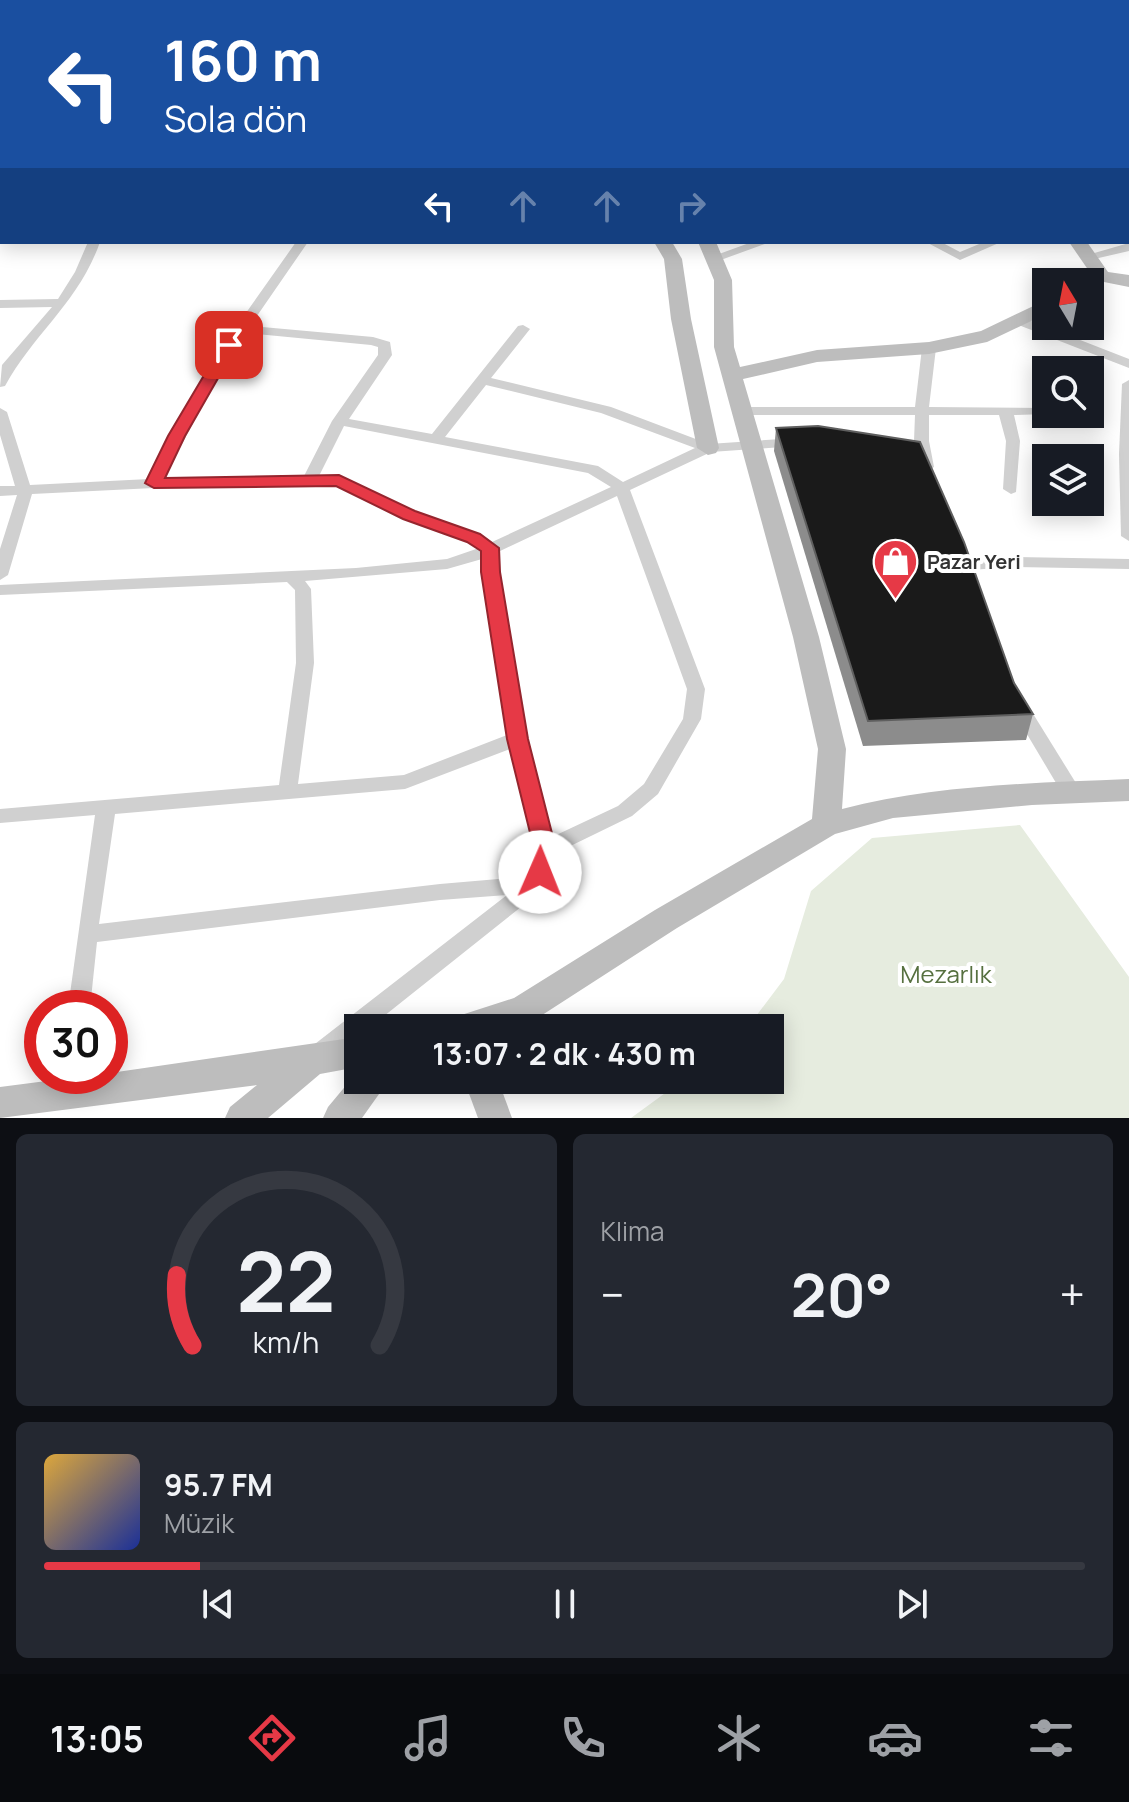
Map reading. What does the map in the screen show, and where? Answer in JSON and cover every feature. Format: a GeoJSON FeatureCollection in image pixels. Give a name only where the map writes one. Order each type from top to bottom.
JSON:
{"type":"FeatureCollection","features":[{"type":"Feature","properties":{"kind":"main road"},"geometry":{"type":"LineString","coordinates":[[664,244],[673,259],[681,319],[708,448]]}},
{"type":"Feature","properties":{"kind":"main road"},"geometry":{"type":"LineString","coordinates":[[1084,249],[1092,268]]}},
{"type":"Feature","properties":{"kind":"main road"},"geometry":{"type":"LineString","coordinates":[[710,250],[723,280],[724,347],[806,637],[832,749],[826,825]]}},
{"type":"Feature","properties":{"kind":"main road"},"geometry":{"type":"LineString","coordinates":[[1104,279],[1129,281]]}},
{"type":"Feature","properties":{"kind":"main road"},"geometry":{"type":"LineString","coordinates":[[733,375],[817,356],[929,348],[987,336],[1032,314]]}},
{"type":"Feature","properties":{"kind":"main road"},"geometry":{"type":"LineString","coordinates":[[508,1014],[524,1009],[666,919],[826,825],[893,807],[1129,790]]}},
{"type":"Feature","properties":{"kind":"main road"},"geometry":{"type":"LineString","coordinates":[[128,1079],[344,1054]]}},
{"type":"Feature","properties":{"kind":"main road"},"geometry":{"type":"LineString","coordinates":[[242,1118],[311,1060]]}},
{"type":"Feature","properties":{"kind":"main road"},"geometry":{"type":"LineString","coordinates":[[0,1103],[36,1094]]}},
{"type":"Feature","properties":{"kind":"main road"},"geometry":{"type":"LineString","coordinates":[[340,1118],[360,1094]]}},
{"type":"Feature","properties":{"kind":"main road"},"geometry":{"type":"LineString","coordinates":[[486,1094],[495,1118]]}},
{"type":"Feature","properties":{"kind":"street"},"geometry":{"type":"LineString","coordinates":[[1,375],[61,303],[87,264],[93,244]]}},
{"type":"Feature","properties":{"kind":"street"},"geometry":{"type":"LineString","coordinates":[[154,483],[176,436],[240,329],[301,244]]}},
{"type":"Feature","properties":{"kind":"street"},"geometry":{"type":"LineString","coordinates":[[710,250],[750,244]]}},
{"type":"Feature","properties":{"kind":"street"},"geometry":{"type":"LineString","coordinates":[[936,244],[960,256],[990,244]]}},
{"type":"Feature","properties":{"kind":"street"},"geometry":{"type":"LineString","coordinates":[[1084,249],[1129,247]]}},
{"type":"Feature","properties":{"kind":"street"},"geometry":{"type":"LineString","coordinates":[[0,304],[61,303]]}},
{"type":"Feature","properties":{"kind":"street"},"geometry":{"type":"LineString","coordinates":[[1021,321],[1129,364]]}},
{"type":"Feature","properties":{"kind":"street"},"geometry":{"type":"LineString","coordinates":[[240,329],[373,341],[385,345],[385,355],[339,421],[309,480]]}},
{"type":"Feature","properties":{"kind":"street"},"geometry":{"type":"LineString","coordinates":[[436,439],[523,329]]}},
{"type":"Feature","properties":{"kind":"street"},"geometry":{"type":"LineString","coordinates":[[929,348],[917,459],[935,486]]}},
{"type":"Feature","properties":{"kind":"street"},"geometry":{"type":"LineString","coordinates":[[482,380],[606,410],[708,448]]}},
{"type":"Feature","properties":{"kind":"street"},"geometry":{"type":"LineString","coordinates":[[1129,384],[1126,454],[1129,536]]}},
{"type":"Feature","properties":{"kind":"street"},"geometry":{"type":"LineString","coordinates":[[744,411],[1032,412]]}},
{"type":"Feature","properties":{"kind":"street"},"geometry":{"type":"LineString","coordinates":[[0,412],[24,489],[0,575]]}},
{"type":"Feature","properties":{"kind":"street"},"geometry":{"type":"LineString","coordinates":[[1006,413],[1013,441],[1011,489]]}},
{"type":"Feature","properties":{"kind":"street"},"geometry":{"type":"LineString","coordinates":[[339,421],[593,469],[621,487],[690,669],[696,689],[692,719],[651,789],[625,811],[545,849]]}},
{"type":"Feature","properties":{"kind":"street"},"geometry":{"type":"LineString","coordinates":[[0,590],[291,576],[447,564],[476,556],[708,448],[811,442]]}},
{"type":"Feature","properties":{"kind":"street"},"geometry":{"type":"LineString","coordinates":[[0,491],[154,483],[339,480],[409,515],[474,538],[490,548]]}},
{"type":"Feature","properties":{"kind":"street"},"geometry":{"type":"LineString","coordinates":[[311,1060],[514,901],[540,872],[545,849],[517,739],[490,572],[490,548]]}},
{"type":"Feature","properties":{"kind":"street"},"geometry":{"type":"LineString","coordinates":[[969,565],[1015,562],[1129,564]]}},
{"type":"Feature","properties":{"kind":"street"},"geometry":{"type":"LineString","coordinates":[[288,791],[305,663],[303,589],[291,576]]}},
{"type":"Feature","properties":{"kind":"street"},"geometry":{"type":"LineString","coordinates":[[1014,693],[1019,707],[1072,793]]}},
{"type":"Feature","properties":{"kind":"street"},"geometry":{"type":"LineString","coordinates":[[0,816],[405,782],[517,739]]}},
{"type":"Feature","properties":{"kind":"street"},"geometry":{"type":"LineString","coordinates":[[81,990],[106,807]]}},
{"type":"Feature","properties":{"kind":"street"},"geometry":{"type":"LineString","coordinates":[[87,934],[440,892],[528,885]]}},
{"type":"Feature","properties":{"kind":"green space","name":"Mezarlık"},"geometry":{"type":"Polygon","coordinates":[[[1020,825],[1129,977],[1129,1118],[631,1118],[664,1094],[784,1094],[784,1014],[758,1014],[784,979],[811,891],[872,838],[1020,825]]]}},
{"type":"Feature","properties":{"kind":"building","name":"Pazar Yeri"},"geometry":{"type":"Polygon","coordinates":[[[818,426],[920,442],[964,542],[1014,683],[1033,714],[868,721],[776,428],[818,426]]]}},
{"type":"Feature","properties":{"kind":"place","name":"Pazar Yeri"},"geometry":{"type":"Point","coordinates":[896,601]}},
{"type":"Feature","properties":{"kind":"route"},"geometry":{"type":"LineString","coordinates":[[229,345],[176,436],[154,483],[339,480],[409,515],[474,538],[490,548],[490,572],[517,739],[545,849],[540,872]]}}]}
